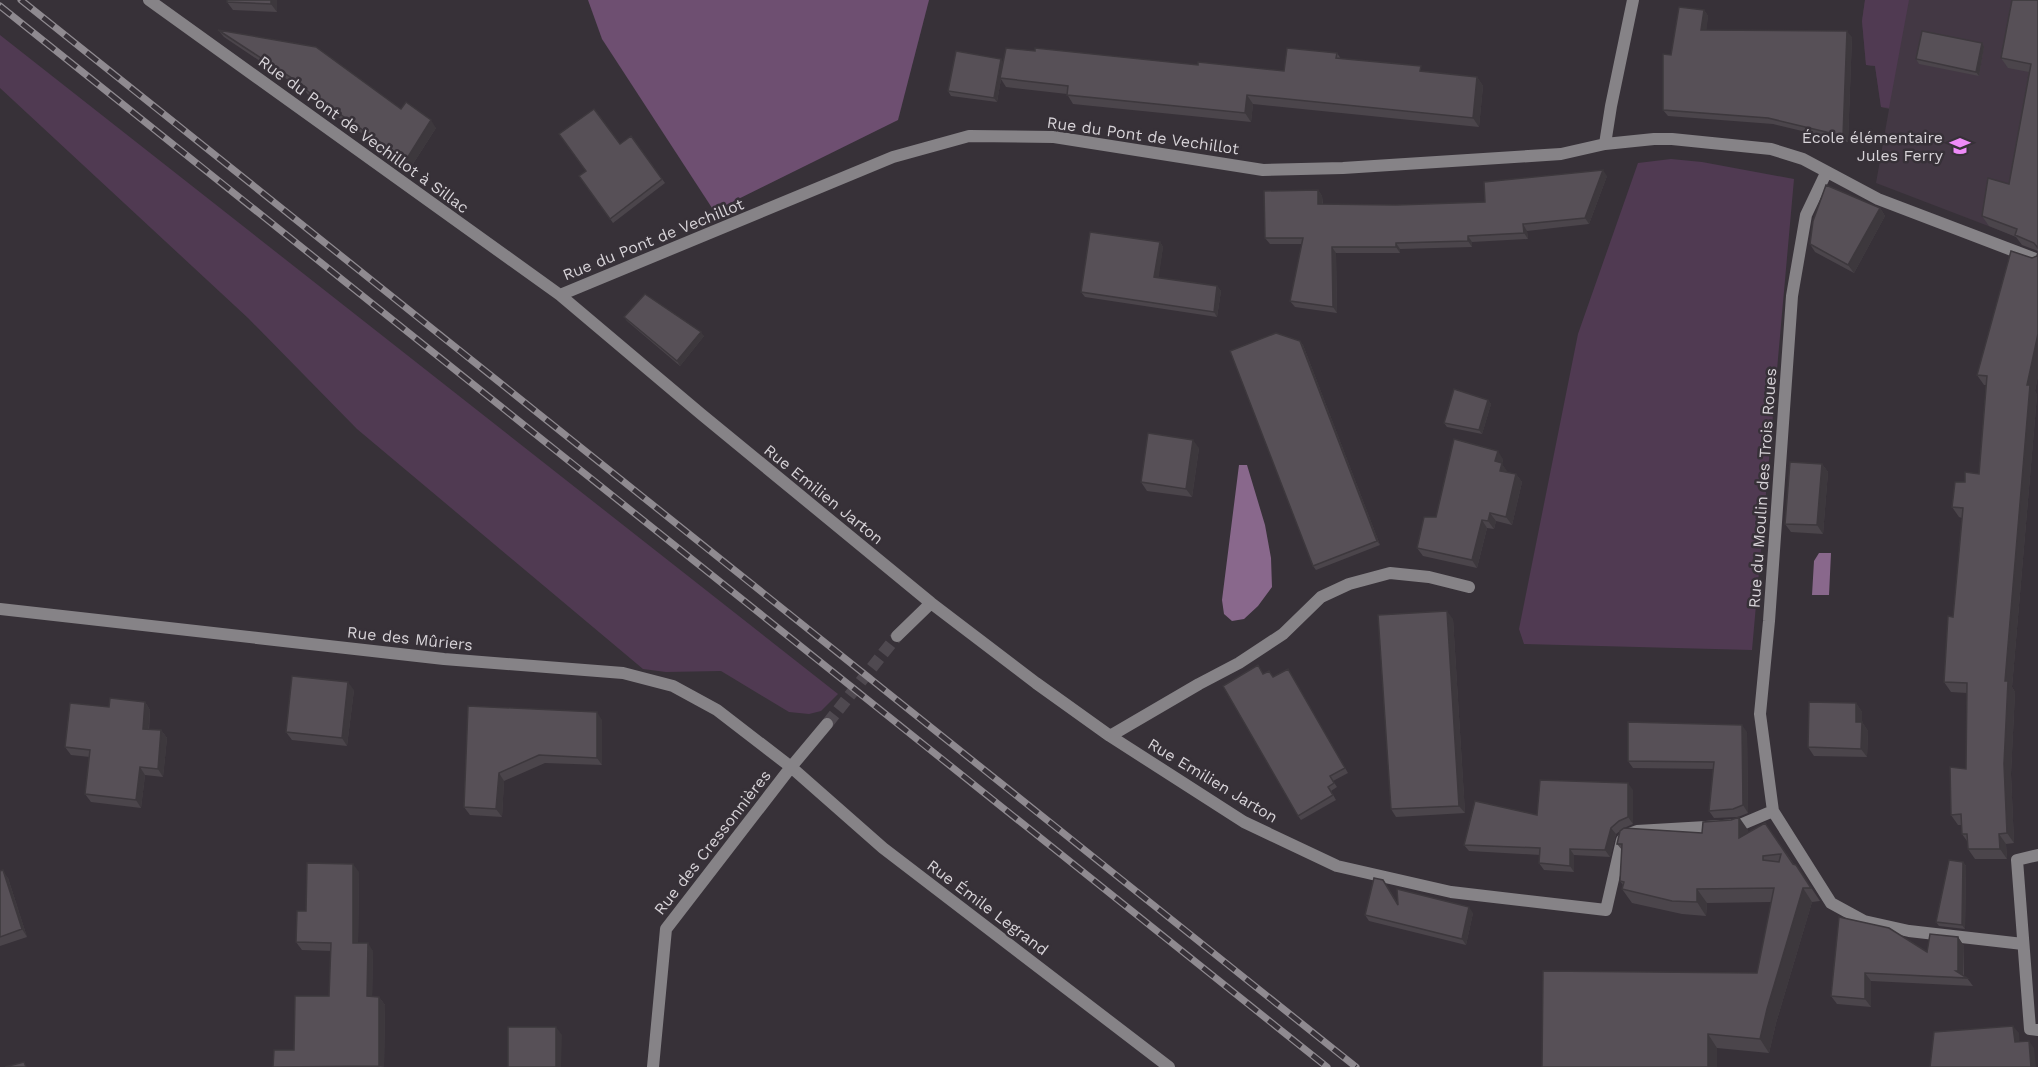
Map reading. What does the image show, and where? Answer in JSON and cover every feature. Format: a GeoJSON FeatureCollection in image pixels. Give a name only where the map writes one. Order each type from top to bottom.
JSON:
{"type":"FeatureCollection","features":[{"type":"Feature","properties":{"kind":"street","name":"Rue du Pont de Vechillot à Sillac"},"geometry":{"type":"LineString","coordinates":[[149,0],[560,295]]}},
{"type":"Feature","properties":{"kind":"street"},"geometry":{"type":"LineString","coordinates":[[1605,144],[1633,0]]}},
{"type":"Feature","properties":{"kind":"street","name":"Rue du Pont de Vechillot"},"geometry":{"type":"LineString","coordinates":[[560,295],[893,157],[969,136],[1054,137],[1263,170],[1344,168],[1561,154],[1605,144],[1672,139],[1771,149],[1803,159],[1878,199],[2038,260]]}},
{"type":"Feature","properties":{"kind":"street","name":"Rue du Moulin des Trois Roues"},"geometry":{"type":"LineString","coordinates":[[1773,811],[1760,714],[1770,610],[1792,296],[1806,215],[1826,172]]}},
{"type":"Feature","properties":{"kind":"street","name":"Rue Emilien Jarton"},"geometry":{"type":"LineString","coordinates":[[560,295],[931,603],[1110,736],[1244,822],[1337,866],[1463,894],[1606,910],[1622,840],[1629,834],[1637,831],[1740,825],[1773,811]]}},
{"type":"Feature","properties":{"kind":"street"},"geometry":{"type":"LineString","coordinates":[[1110,736],[1198,684],[1239,663],[1283,634],[1321,597],[1349,584],[1390,573],[1429,577],[1469,586]]}},
{"type":"Feature","properties":{"kind":"street"},"geometry":{"type":"LineString","coordinates":[[897,636],[931,603]]}},
{"type":"Feature","properties":{"kind":"street","name":"Rue des Mûriers"},"geometry":{"type":"LineString","coordinates":[[0,609],[444,659],[623,673],[673,686],[708,705],[791,767]]}},
{"type":"Feature","properties":{"kind":"street","name":"Rue des Cressonnières"},"geometry":{"type":"LineString","coordinates":[[653,1067],[666,929],[827,724]]}},
{"type":"Feature","properties":{"kind":"street","name":"Rue Émile Legrand"},"geometry":{"type":"LineString","coordinates":[[791,767],[883,848],[1169,1067]]}},
{"type":"Feature","properties":{"kind":"street"},"geometry":{"type":"LineString","coordinates":[[1773,811],[1831,903],[1864,921],[1909,931],[2023,944]]}},
{"type":"Feature","properties":{"kind":"street"},"geometry":{"type":"LineString","coordinates":[[2038,855],[2017,860],[2030,1029],[2038,1030]]}},
{"type":"Feature","properties":{"kind":"shaded area"},"geometry":{"type":"Polygon","coordinates":[[[588,0],[929,0],[898,120],[714,211],[602,39],[588,0]]]}},
{"type":"Feature","properties":{"kind":"shaded area","name":"École élémentaire Jules Ferry"},"geometry":{"type":"Polygon","coordinates":[[[1865,0],[2038,0],[2038,245],[1876,183],[1889,109],[1881,107],[1875,66],[1866,65],[1862,21],[1865,0]]]}},
{"type":"Feature","properties":{"kind":"shaded area"},"geometry":{"type":"Polygon","coordinates":[[[1865,0],[1909,0],[1889,108],[1881,107],[1875,66],[1866,65],[1862,21],[1865,0]]]}},
{"type":"Feature","properties":{"kind":"shaded area"},"geometry":{"type":"Polygon","coordinates":[[[0,35],[838,694],[821,711],[809,714],[789,712],[721,671],[666,672],[643,669],[357,429],[248,318],[0,88],[0,35]]]}},
{"type":"Feature","properties":{"kind":"shaded area"},"geometry":{"type":"Polygon","coordinates":[[[1671,159],[1702,162],[1794,179],[1752,650],[1524,644],[1519,629],[1578,334],[1638,163],[1671,159]]]}},
{"type":"Feature","properties":{"kind":"shaded area"},"geometry":{"type":"Polygon","coordinates":[[[1239,465],[1247,465],[1265,525],[1271,558],[1272,587],[1258,606],[1244,619],[1232,621],[1224,614],[1222,600],[1239,465]]]}},
{"type":"Feature","properties":{"kind":"shaded area"},"geometry":{"type":"Polygon","coordinates":[[[1819,553],[1831,553],[1829,595],[1812,595],[1814,561],[1819,553]]]}},
{"type":"Feature","properties":{"kind":"building"},"geometry":{"type":"Polygon","coordinates":[[[227,0],[271,0],[271,4],[227,2],[227,0]]]}},
{"type":"Feature","properties":{"kind":"building"},"geometry":{"type":"Polygon","coordinates":[[[2012,0],[2038,0],[2038,248],[2034,243],[2015,235],[2017,229],[1982,216],[1988,178],[2009,184],[2031,64],[2001,58],[2012,0]]]}},
{"type":"Feature","properties":{"kind":"building"},"geometry":{"type":"Polygon","coordinates":[[[1679,7],[1704,10],[1701,30],[1847,31],[1843,136],[1768,118],[1663,110],[1663,54],[1671,55],[1679,7]]]}},
{"type":"Feature","properties":{"kind":"building"},"geometry":{"type":"Polygon","coordinates":[[[218,30],[316,47],[401,109],[406,102],[431,120],[406,160],[314,96],[304,86],[218,30]]]}},
{"type":"Feature","properties":{"kind":"building"},"geometry":{"type":"Polygon","coordinates":[[[1922,31],[1982,43],[1976,72],[1916,59],[1922,31]]]}},
{"type":"Feature","properties":{"kind":"building"},"geometry":{"type":"Polygon","coordinates":[[[1006,48],[1035,51],[1035,48],[1198,65],[1198,62],[1284,71],[1287,48],[1337,53],[1336,58],[1421,66],[1420,71],[1477,77],[1473,118],[1247,95],[1245,113],[1067,95],[1068,86],[1000,78],[1006,48]]]}},
{"type":"Feature","properties":{"kind":"building"},"geometry":{"type":"Polygon","coordinates":[[[956,51],[1001,59],[994,98],[948,91],[956,51]]]}},
{"type":"Feature","properties":{"kind":"building"},"geometry":{"type":"Polygon","coordinates":[[[594,109],[620,144],[631,136],[662,179],[610,219],[579,176],[586,171],[559,134],[594,109]]]}},
{"type":"Feature","properties":{"kind":"building"},"geometry":{"type":"Polygon","coordinates":[[[1603,170],[1585,218],[1523,224],[1524,233],[1468,236],[1468,241],[1396,243],[1396,247],[1332,247],[1333,307],[1290,301],[1303,238],[1265,238],[1264,191],[1318,190],[1318,204],[1396,205],[1485,202],[1484,182],[1603,170]]]}},
{"type":"Feature","properties":{"kind":"building"},"geometry":{"type":"Polygon","coordinates":[[[1826,185],[1880,208],[1848,265],[1810,244],[1813,221],[1826,185]]]}},
{"type":"Feature","properties":{"kind":"building"},"geometry":{"type":"Polygon","coordinates":[[[1090,232],[1160,242],[1154,277],[1217,286],[1214,312],[1081,292],[1090,232]]]}},
{"type":"Feature","properties":{"kind":"building"},"geometry":{"type":"Polygon","coordinates":[[[2011,251],[2032,258],[2037,256],[2038,252],[2038,334],[2027,385],[2030,385],[2005,681],[2008,681],[2004,764],[2007,833],[1999,834],[2000,849],[1968,849],[1967,834],[1962,834],[1961,814],[1951,815],[1950,767],[1966,769],[1967,683],[1944,682],[1948,616],[1953,617],[1963,508],[1952,507],[1955,482],[1965,482],[1965,472],[1979,474],[1987,376],[1977,375],[2011,251]]]}},
{"type":"Feature","properties":{"kind":"building"},"geometry":{"type":"Polygon","coordinates":[[[645,294],[701,332],[677,361],[624,317],[645,294]]]}},
{"type":"Feature","properties":{"kind":"building"},"geometry":{"type":"Polygon","coordinates":[[[1276,333],[1300,341],[1377,541],[1313,566],[1230,351],[1276,333]]]}},
{"type":"Feature","properties":{"kind":"building"},"geometry":{"type":"Polygon","coordinates":[[[1454,389],[1488,400],[1479,430],[1444,423],[1454,389]]]}},
{"type":"Feature","properties":{"kind":"building"},"geometry":{"type":"Polygon","coordinates":[[[1148,433],[1193,440],[1186,489],[1141,482],[1148,433]]]}},
{"type":"Feature","properties":{"kind":"building"},"geometry":{"type":"Polygon","coordinates":[[[1454,439],[1498,451],[1495,461],[1502,463],[1500,471],[1516,474],[1506,517],[1490,513],[1488,521],[1482,520],[1472,560],[1417,548],[1424,517],[1436,517],[1454,439]]]}},
{"type":"Feature","properties":{"kind":"building"},"geometry":{"type":"Polygon","coordinates":[[[1790,462],[1822,464],[1817,525],[1785,524],[1790,462]]]}},
{"type":"Feature","properties":{"kind":"building"},"geometry":{"type":"Polygon","coordinates":[[[1447,611],[1459,806],[1391,809],[1378,615],[1447,611]]]}},
{"type":"Feature","properties":{"kind":"building"},"geometry":{"type":"Polygon","coordinates":[[[1258,665],[1263,674],[1269,671],[1273,677],[1288,669],[1345,768],[1330,776],[1334,783],[1328,787],[1333,795],[1298,816],[1223,686],[1258,665]]]}},
{"type":"Feature","properties":{"kind":"building"},"geometry":{"type":"Polygon","coordinates":[[[292,676],[348,682],[342,738],[286,732],[292,676]]]}},
{"type":"Feature","properties":{"kind":"building"},"geometry":{"type":"Polygon","coordinates":[[[110,698],[145,702],[143,729],[161,730],[158,769],[140,767],[136,800],[85,794],[90,750],[65,747],[70,703],[109,707],[110,698]]]}},
{"type":"Feature","properties":{"kind":"building"},"geometry":{"type":"Polygon","coordinates":[[[1809,702],[1856,703],[1856,722],[1862,722],[1861,749],[1808,747],[1809,702]]]}},
{"type":"Feature","properties":{"kind":"building"},"geometry":{"type":"Polygon","coordinates":[[[468,706],[597,712],[597,758],[539,755],[499,773],[496,809],[464,807],[468,706]]]}},
{"type":"Feature","properties":{"kind":"building"},"geometry":{"type":"Polygon","coordinates":[[[1628,722],[1742,725],[1743,805],[1733,809],[1709,811],[1714,762],[1628,761],[1628,722]]]}},
{"type":"Feature","properties":{"kind":"building"},"geometry":{"type":"Polygon","coordinates":[[[1540,780],[1628,783],[1628,817],[1611,828],[1605,850],[1570,849],[1570,866],[1539,863],[1540,848],[1464,845],[1475,801],[1537,815],[1540,780]]]}},
{"type":"Feature","properties":{"kind":"building"},"geometry":{"type":"Polygon","coordinates":[[[1739,817],[1739,838],[1765,823],[1811,888],[1803,888],[1760,1039],[1708,1034],[1708,1067],[1542,1067],[1543,971],[1757,973],[1774,888],[1697,889],[1697,902],[1672,901],[1622,889],[1624,882],[1620,881],[1622,844],[1617,844],[1620,831],[1624,828],[1702,833],[1703,822],[1731,820],[1739,817]],[[1781,854],[1763,856],[1763,860],[1779,862],[1781,854]]]}},
{"type":"Feature","properties":{"kind":"building"},"geometry":{"type":"Polygon","coordinates":[[[1949,860],[1963,862],[1962,925],[1936,922],[1949,860]]]}},
{"type":"Feature","properties":{"kind":"building"},"geometry":{"type":"Polygon","coordinates":[[[307,863],[353,864],[353,943],[368,943],[367,996],[379,997],[379,1066],[273,1067],[274,1050],[294,1050],[295,996],[329,996],[331,943],[296,942],[297,911],[306,911],[307,863]]]}},
{"type":"Feature","properties":{"kind":"building"},"geometry":{"type":"Polygon","coordinates":[[[3,870],[22,929],[0,937],[0,871],[3,870]]]}},
{"type":"Feature","properties":{"kind":"building"},"geometry":{"type":"Polygon","coordinates":[[[1374,878],[1383,880],[1398,905],[1397,889],[1469,907],[1462,939],[1365,915],[1374,878]]]}},
{"type":"Feature","properties":{"kind":"building"},"geometry":{"type":"Polygon","coordinates":[[[1839,917],[1889,928],[1927,952],[1930,934],[1958,937],[1958,971],[1956,971],[1967,978],[1865,973],[1865,999],[1831,996],[1839,917]]]}},
{"type":"Feature","properties":{"kind":"building"},"geometry":{"type":"Polygon","coordinates":[[[2013,1026],[2015,1042],[2029,1041],[2031,1067],[1930,1067],[1934,1032],[2013,1026]]]}},
{"type":"Feature","properties":{"kind":"building"},"geometry":{"type":"Polygon","coordinates":[[[508,1027],[556,1027],[556,1067],[508,1067],[508,1027]]]}},
{"type":"Feature","properties":{"kind":"building"},"geometry":{"type":"Polygon","coordinates":[[[24,1062],[26,1067],[5,1067],[24,1062]]]}},
{"type":"Feature","properties":{"kind":"tunnel"},"geometry":{"type":"LineString","coordinates":[[827,724],[897,636]]}},
{"type":"Feature","properties":{"kind":"railway"},"geometry":{"type":"LineString","coordinates":[[21,0],[1356,1067]]}},
{"type":"Feature","properties":{"kind":"railway"},"geometry":{"type":"LineString","coordinates":[[0,6],[1327,1067]]}},
{"type":"Feature","properties":{"kind":"place","name":"École élémentaire Jules Ferry"},"geometry":{"type":"Point","coordinates":[1960,146]}}]}
